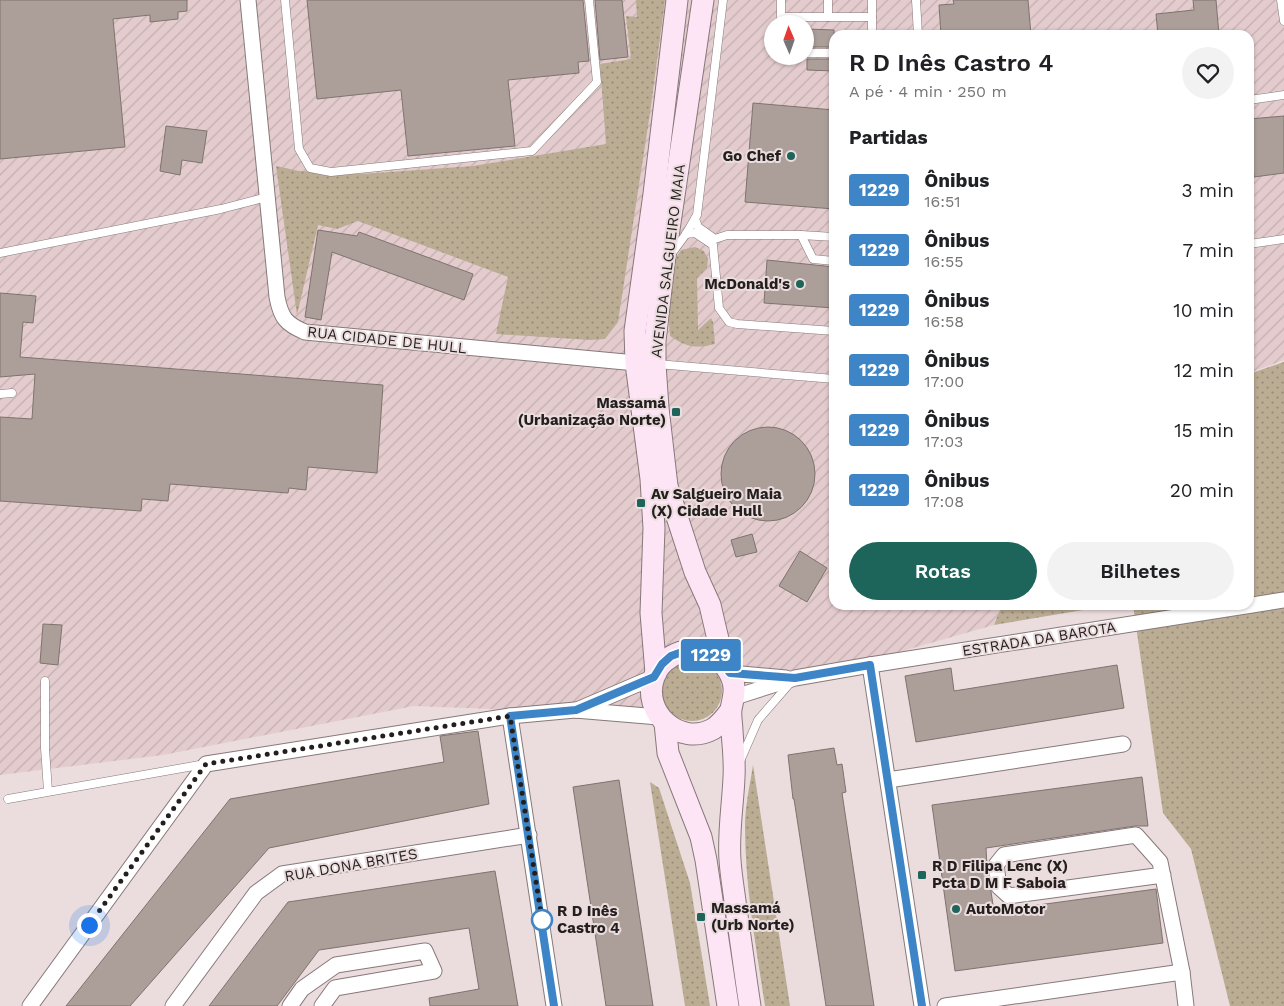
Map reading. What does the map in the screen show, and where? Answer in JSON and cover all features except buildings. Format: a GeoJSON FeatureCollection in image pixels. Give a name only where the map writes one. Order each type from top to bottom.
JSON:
{"type":"FeatureCollection","features":[{"type":"Feature","properties":{"kind":"street","name":"RUA CIDADE DE HULL"},"geometry":{"type":"LineString","coordinates":[[248,0],[277,298],[279,309],[284,319],[293,327],[305,332],[646,364]]}},
{"type":"Feature","properties":{"kind":"street","name":"AVENIDA SALGUEIRO MAIA"},"geometry":{"type":"LineString","coordinates":[[677,0],[654,194],[635,331],[658,408],[667,486],[696,572],[710,605],[727,669],[734,685],[734,775],[730,860],[750,1006]]}},
{"type":"Feature","properties":{"kind":"street","name":"AVENIDA SALGUEIRO MAIA"},"geometry":{"type":"LineString","coordinates":[[703,0],[664,263],[655,342],[646,364],[654,518],[651,613],[655,675],[652,698],[654,708],[662,720],[668,753],[702,844],[728,1006]]}},
{"type":"Feature","properties":{"kind":"street","name":"ESTRADA DA BAROTA"},"geometry":{"type":"LineString","coordinates":[[1254,605],[1284,600]]}},
{"type":"Feature","properties":{"kind":"street","name":"ESTRADA DA BAROTA"},"geometry":{"type":"LineString","coordinates":[[733,704],[795,678],[1220,610]]}},
{"type":"Feature","properties":{"kind":"street"},"geometry":{"type":"LineString","coordinates":[[576,710],[655,675],[667,660],[682,652],[693,650],[705,652],[716,657],[727,669]]}},
{"type":"Feature","properties":{"kind":"street"},"geometry":{"type":"LineString","coordinates":[[870,665],[922,1006]]}},
{"type":"Feature","properties":{"kind":"street","name":"ESTRADA DA BAROTA"},"geometry":{"type":"LineString","coordinates":[[727,669],[795,678]]}},
{"type":"Feature","properties":{"kind":"street"},"geometry":{"type":"LineString","coordinates":[[30,1006],[206,764],[510,716],[576,710],[662,720],[676,730],[688,734],[701,733],[714,729],[724,720],[733,704]]}},
{"type":"Feature","properties":{"kind":"street"},"geometry":{"type":"LineString","coordinates":[[510,716],[554,1006]]}},
{"type":"Feature","properties":{"kind":"street"},"geometry":{"type":"LineString","coordinates":[[888,780],[1123,744]]}},
{"type":"Feature","properties":{"kind":"street","name":"RUA DONA BRITES"},"geometry":{"type":"LineString","coordinates":[[173,1006],[256,893],[282,874],[529,835]]}},
{"type":"Feature","properties":{"kind":"street"},"geometry":{"type":"LineString","coordinates":[[1163,875],[1009,896],[999,887],[996,865],[1004,855],[1136,835],[1160,862],[1163,875],[1182,972],[1186,1006]]}},
{"type":"Feature","properties":{"kind":"street"},"geometry":{"type":"LineString","coordinates":[[290,1006],[302,989],[336,965],[425,951],[434,971],[335,988],[322,1006]]}},
{"type":"Feature","properties":{"kind":"street"},"geometry":{"type":"LineString","coordinates":[[945,1006],[1182,972]]}},
{"type":"Feature","properties":{"kind":"lane"},"geometry":{"type":"LineString","coordinates":[[285,0],[299,149],[310,168],[331,172],[532,151],[597,82],[590,0]]}},
{"type":"Feature","properties":{"kind":"lane"},"geometry":{"type":"LineString","coordinates":[[664,263],[686,234],[697,215],[724,0]]}},
{"type":"Feature","properties":{"kind":"lane"},"geometry":{"type":"LineString","coordinates":[[781,0],[781,15]]}},
{"type":"Feature","properties":{"kind":"lane"},"geometry":{"type":"LineString","coordinates":[[828,0],[828,17]]}},
{"type":"Feature","properties":{"kind":"lane"},"geometry":{"type":"LineString","coordinates":[[872,0],[872,30]]}},
{"type":"Feature","properties":{"kind":"lane"},"geometry":{"type":"LineString","coordinates":[[916,0],[918,30]]}},
{"type":"Feature","properties":{"kind":"lane"},"geometry":{"type":"LineString","coordinates":[[1281,0],[1284,21]]}},
{"type":"Feature","properties":{"kind":"lane"},"geometry":{"type":"LineString","coordinates":[[814,18],[872,17]]}},
{"type":"Feature","properties":{"kind":"lane"},"geometry":{"type":"LineString","coordinates":[[814,53],[829,53]]}},
{"type":"Feature","properties":{"kind":"lane"},"geometry":{"type":"LineString","coordinates":[[1254,99],[1284,95]]}},
{"type":"Feature","properties":{"kind":"lane"},"geometry":{"type":"LineString","coordinates":[[0,253],[267,197]]}},
{"type":"Feature","properties":{"kind":"lane"},"geometry":{"type":"LineString","coordinates":[[695,219],[698,227],[715,239],[727,235],[829,237]]}},
{"type":"Feature","properties":{"kind":"lane"},"geometry":{"type":"LineString","coordinates":[[686,234],[695,233],[713,245],[719,308],[729,322],[829,331]]}},
{"type":"Feature","properties":{"kind":"lane"},"geometry":{"type":"LineString","coordinates":[[801,235],[813,260],[829,261]]}},
{"type":"Feature","properties":{"kind":"lane"},"geometry":{"type":"LineString","coordinates":[[1254,243],[1284,239]]}},
{"type":"Feature","properties":{"kind":"lane"},"geometry":{"type":"LineString","coordinates":[[646,364],[829,379]]}},
{"type":"Feature","properties":{"kind":"lane"},"geometry":{"type":"LineString","coordinates":[[0,394],[12,393]]}},
{"type":"Feature","properties":{"kind":"lane"},"geometry":{"type":"LineString","coordinates":[[734,775],[758,720],[795,678]]}},
{"type":"Feature","properties":{"kind":"lane"},"geometry":{"type":"LineString","coordinates":[[45,681],[45,748],[48,791]]}},
{"type":"Feature","properties":{"kind":"lane"},"geometry":{"type":"LineString","coordinates":[[8,798],[206,764]]}},
{"type":"Feature","properties":{"kind":"shaded area"},"geometry":{"type":"Polygon","coordinates":[[[0,0],[1284,0],[1284,360],[1254,371],[1254,30],[829,30],[829,610],[1000,610],[994,625],[878,658],[780,672],[640,715],[414,706],[163,755],[0,775],[0,0]]]}},
{"type":"Feature","properties":{"kind":"shaded area"},"geometry":{"type":"Polygon","coordinates":[[[636,0],[665,0],[618,322],[605,339],[590,340],[496,334],[508,277],[358,221],[337,229],[318,225],[297,315],[276,166],[299,171],[362,174],[473,166],[606,144],[600,64],[631,59],[626,16],[637,17],[636,0]]]}},
{"type":"Feature","properties":{"kind":"shaded area"},"geometry":{"type":"Polygon","coordinates":[[[695,247],[704,251],[708,259],[707,268],[697,278],[698,330],[711,318],[715,344],[702,346],[686,345],[670,336],[668,312],[672,264],[681,250],[695,247]]]}},
{"type":"Feature","properties":{"kind":"shaded area"},"geometry":{"type":"Polygon","coordinates":[[[1284,362],[1284,1006],[1230,1006],[1191,849],[1163,813],[1134,610],[1254,610],[1254,372],[1284,362]]]}},
{"type":"Feature","properties":{"kind":"shaded area"},"geometry":{"type":"Polygon","coordinates":[[[1000,610],[1083,610],[994,625],[1000,610]]]}},
{"type":"Feature","properties":{"kind":"shaded area"},"geometry":{"type":"Polygon","coordinates":[[[686,661],[698,661],[714,669],[720,679],[722,691],[720,703],[714,713],[698,721],[686,721],[670,713],[662,697],[662,685],[670,669],[686,661]]]}},
{"type":"Feature","properties":{"kind":"shaded area"},"geometry":{"type":"Polygon","coordinates":[[[753,765],[790,1006],[765,1006],[758,961],[745,849],[746,811],[753,765]]]}},
{"type":"Feature","properties":{"kind":"shaded area"},"geometry":{"type":"Polygon","coordinates":[[[650,782],[659,788],[690,883],[710,1006],[685,1006],[650,782]]]}},
{"type":"Feature","properties":{"kind":"bus line","name":"1229"},"geometry":{"type":"LineString","coordinates":[[554,1006],[510,716],[576,710],[654,677],[662,664],[671,656],[693,650],[705,652],[716,657],[730,673],[795,678],[870,665],[922,1006]]}},
{"type":"Feature","properties":{"kind":"place","name":"Go Chef"},"geometry":{"type":"Point","coordinates":[791,156]}},
{"type":"Feature","properties":{"kind":"place","name":"McDonald's"},"geometry":{"type":"Point","coordinates":[800,284]}},
{"type":"Feature","properties":{"kind":"place","name":"Massamá (Urbanização Norte)"},"geometry":{"type":"Point","coordinates":[676,412]}},
{"type":"Feature","properties":{"kind":"place","name":"Av Salgueiro Maia (X) Cidade Hull"},"geometry":{"type":"Point","coordinates":[641,503]}},
{"type":"Feature","properties":{"kind":"place","name":"R D Filipa Lenc (X) Pcta D M F Saboia"},"geometry":{"type":"Point","coordinates":[922,875]}},
{"type":"Feature","properties":{"kind":"place","name":"AutoMotor"},"geometry":{"type":"Point","coordinates":[956,909]}},
{"type":"Feature","properties":{"kind":"place","name":"Massamá (Urb Norte)"},"geometry":{"type":"Point","coordinates":[701,917]}},
{"type":"Feature","properties":{"kind":"place","name":"R D Inês Castro 4"},"geometry":{"type":"Point","coordinates":[542,920]}},
{"type":"Feature","properties":{"kind":"route"},"geometry":{"type":"LineString","coordinates":[[89,925],[206,764],[510,716],[542,920]]}}]}
